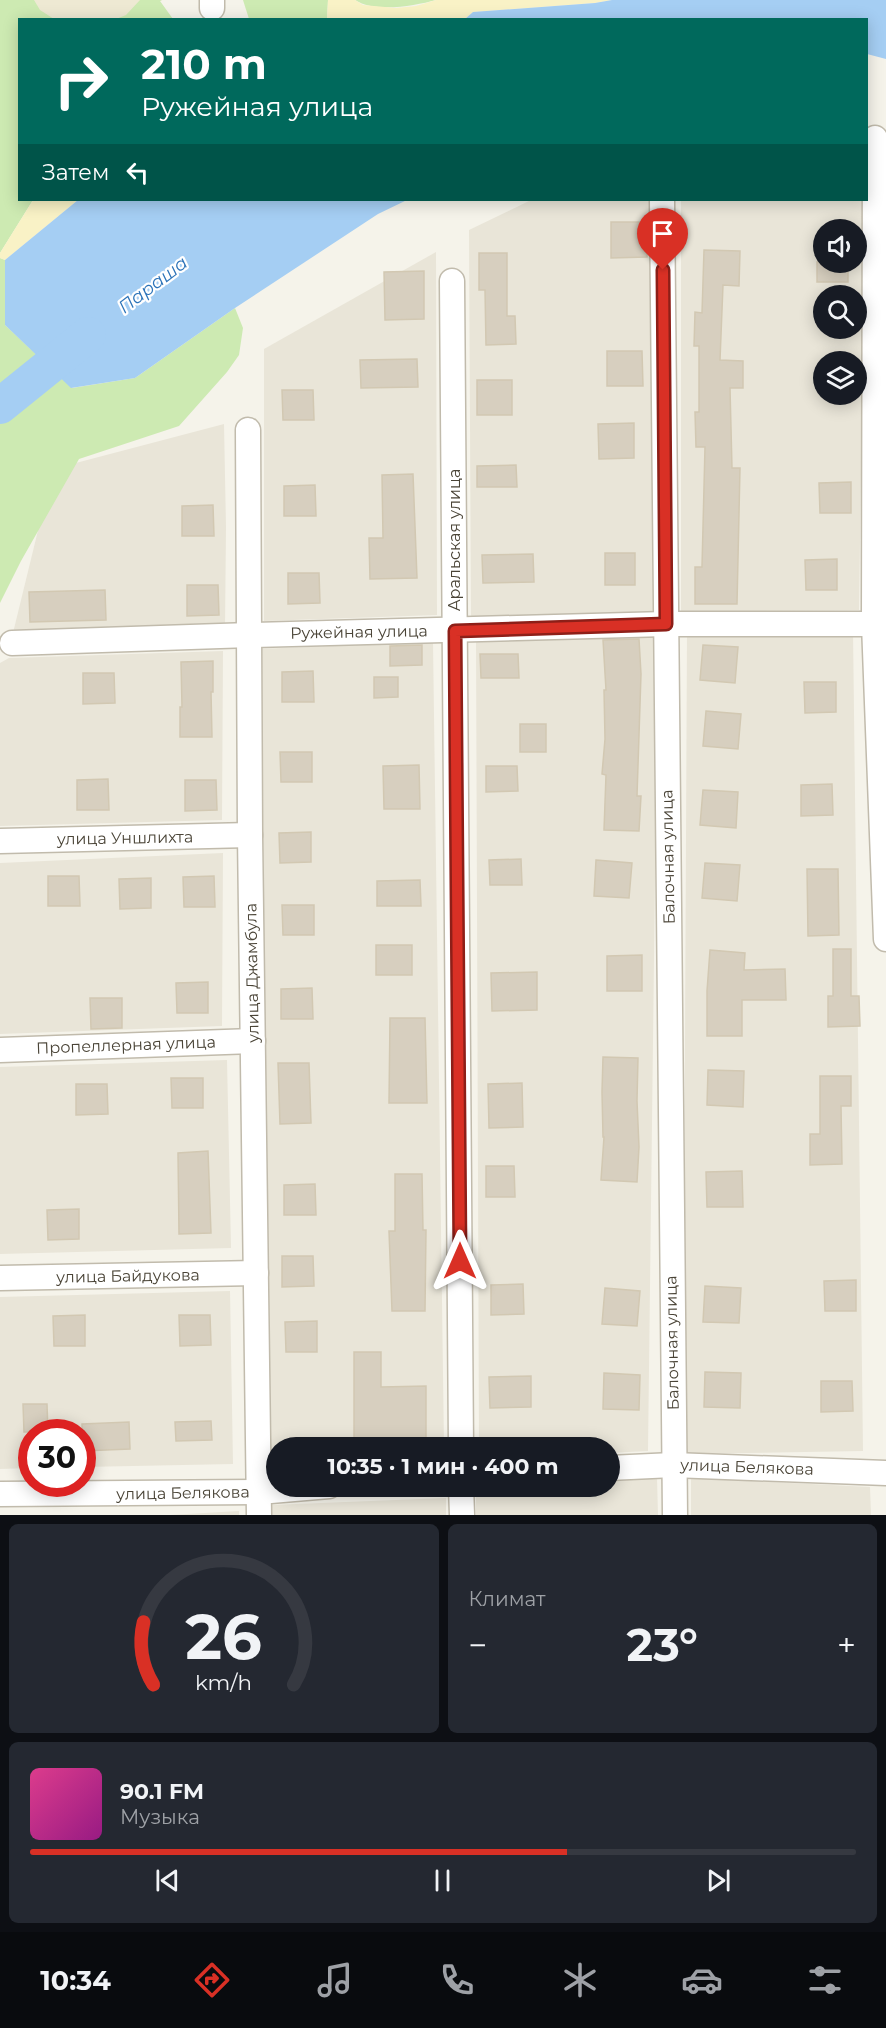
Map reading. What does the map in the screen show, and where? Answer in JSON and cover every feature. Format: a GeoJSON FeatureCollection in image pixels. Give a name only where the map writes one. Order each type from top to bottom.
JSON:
{"type":"FeatureCollection","features":[{"type":"Feature","properties":{"kind":"street"},"geometry":{"type":"LineString","coordinates":[[875,138],[886,939]]}},
{"type":"Feature","properties":{"kind":"street","name":"Балочная улица"},"geometry":{"type":"LineString","coordinates":[[663,201],[675,1515]]}},
{"type":"Feature","properties":{"kind":"street","name":"Аральская улица"},"geometry":{"type":"LineString","coordinates":[[452,281],[461,1437]]}},
{"type":"Feature","properties":{"kind":"street","name":"улица Джамбула"},"geometry":{"type":"LineString","coordinates":[[248,430],[250,835],[259,1503]]}},
{"type":"Feature","properties":{"kind":"street","name":"Ружейная улица"},"geometry":{"type":"LineString","coordinates":[[12,643],[666,624],[880,624]]}},
{"type":"Feature","properties":{"kind":"street","name":"улица Уншлихта"},"geometry":{"type":"LineString","coordinates":[[0,841],[250,835]]}},
{"type":"Feature","properties":{"kind":"street","name":"Пропеллерная улица"},"geometry":{"type":"LineString","coordinates":[[0,1050],[253,1041]]}},
{"type":"Feature","properties":{"kind":"street","name":"улица Байдукова"},"geometry":{"type":"LineString","coordinates":[[0,1278],[256,1273]]}},
{"type":"Feature","properties":{"kind":"street","name":"улица Белякова"},"geometry":{"type":"LineString","coordinates":[[620,1467],[673,1465],[886,1473]]}},
{"type":"Feature","properties":{"kind":"street","name":"улица Белякова"},"geometry":{"type":"LineString","coordinates":[[0,1494],[259,1503],[284,1497]]}},
{"type":"Feature","properties":{"kind":"street"},"geometry":{"type":"LineString","coordinates":[[461,1497],[462,1515]]}},
{"type":"Feature","properties":{"kind":"shaded area"},"geometry":{"type":"Polygon","coordinates":[[[0,0],[162,0],[120,18],[18,18],[18,25],[0,68],[0,0]]]}},
{"type":"Feature","properties":{"kind":"shaded area"},"geometry":{"type":"Polygon","coordinates":[[[529,201],[652,201],[655,611],[471,618],[469,230],[529,201]]]}},
{"type":"Feature","properties":{"kind":"shaded area"},"geometry":{"type":"Polygon","coordinates":[[[681,201],[865,201],[865,219],[813,219],[813,273],[864,273],[864,285],[813,285],[813,339],[863,339],[863,351],[813,351],[813,405],[862,405],[859,610],[681,612],[681,201]]]}},
{"type":"Feature","properties":{"kind":"shaded area"},"geometry":{"type":"Polygon","coordinates":[[[436,252],[437,615],[264,621],[264,349],[436,252]]]}},
{"type":"Feature","properties":{"kind":"shaded area"},"geometry":{"type":"Polygon","coordinates":[[[224,424],[225,628],[12,637],[53,469],[224,424]]]}},
{"type":"Feature","properties":{"kind":"shaded area"},"geometry":{"type":"Polygon","coordinates":[[[853,630],[863,1451],[683,1454],[687,632],[853,630]]]}},
{"type":"Feature","properties":{"kind":"shaded area"},"geometry":{"type":"Polygon","coordinates":[[[658,631],[648,1451],[620,1452],[620,1437],[479,1437],[476,637],[658,631]]]}},
{"type":"Feature","properties":{"kind":"shaded area"},"geometry":{"type":"Polygon","coordinates":[[[433,642],[444,1437],[267,1437],[257,649],[433,642]]]}},
{"type":"Feature","properties":{"kind":"shaded area"},"geometry":{"type":"Polygon","coordinates":[[[223,651],[222,820],[0,826],[0,663],[9,658],[223,651]]]}},
{"type":"Feature","properties":{"kind":"shaded area"},"geometry":{"type":"Polygon","coordinates":[[[223,853],[222,1026],[0,1034],[0,863],[223,853]]]}},
{"type":"Feature","properties":{"kind":"shaded area"},"geometry":{"type":"Polygon","coordinates":[[[227,1060],[231,1248],[0,1254],[0,1067],[227,1060]]]}},
{"type":"Feature","properties":{"kind":"shaded area"},"geometry":{"type":"Polygon","coordinates":[[[230,1291],[233,1464],[96,1467],[96,1419],[18,1419],[18,1468],[0,1469],[0,1297],[230,1291]]]}},
{"type":"Feature","properties":{"kind":"shaded area"},"geometry":{"type":"Polygon","coordinates":[[[657,1478],[658,1515],[476,1515],[476,1497],[620,1497],[620,1480],[657,1478]]]}},
{"type":"Feature","properties":{"kind":"shaded area"},"geometry":{"type":"Polygon","coordinates":[[[691,1478],[870,1487],[871,1515],[691,1515],[691,1478]]]}},
{"type":"Feature","properties":{"kind":"shaded area"},"geometry":{"type":"Polygon","coordinates":[[[446,1498],[446,1515],[271,1515],[271,1505],[446,1498]]]}},
{"type":"Feature","properties":{"kind":"shaded area"},"geometry":{"type":"Polygon","coordinates":[[[239,1511],[239,1515],[170,1515],[239,1511]]]}},
{"type":"Feature","properties":{"kind":"green space"},"geometry":{"type":"Polygon","coordinates":[[[0,0],[34,0],[40,10],[52,18],[18,18],[18,201],[32,201],[0,253],[0,0]]]}},
{"type":"Feature","properties":{"kind":"green space"},"geometry":{"type":"Polygon","coordinates":[[[140,0],[162,0],[160,1],[172,18],[118,18],[126,15],[140,0]]]}},
{"type":"Feature","properties":{"kind":"green space"},"geometry":{"type":"Polygon","coordinates":[[[243,0],[328,0],[327,18],[249,18],[243,0]]]}},
{"type":"Feature","properties":{"kind":"green space"},"geometry":{"type":"Polygon","coordinates":[[[355,0],[436,0],[406,6],[384,7],[363,4],[355,0]]]}},
{"type":"Feature","properties":{"kind":"green space"},"geometry":{"type":"Polygon","coordinates":[[[0,258],[5,260],[5,325],[72,388],[135,378],[235,308],[243,328],[239,355],[227,372],[179,426],[79,459],[0,603],[0,258]]]}},
{"type":"Feature","properties":{"kind":"sand"},"geometry":{"type":"Polygon","coordinates":[[[328,0],[355,0],[363,5],[396,8],[416,6],[436,0],[612,0],[473,12],[466,18],[327,18],[328,0]]]}},
{"type":"Feature","properties":{"kind":"sand"},"geometry":{"type":"Polygon","coordinates":[[[32,201],[77,201],[5,260],[0,258],[0,253],[32,201]]]}},
{"type":"Feature","properties":{"kind":"water"},"geometry":{"type":"Polygon","coordinates":[[[612,0],[886,0],[886,59],[868,54],[868,18],[466,18],[473,12],[612,0]]]}},
{"type":"Feature","properties":{"kind":"water"},"geometry":{"type":"Polygon","coordinates":[[[77,201],[405,201],[378,214],[235,308],[135,378],[71,388],[5,325],[5,260],[77,201]]]}},
{"type":"Feature","properties":{"kind":"building"},"geometry":{"type":"Polygon","coordinates":[[[611,222],[647,222],[647,257],[611,258],[611,222]]]}},
{"type":"Feature","properties":{"kind":"building"},"geometry":{"type":"Polygon","coordinates":[[[704,250],[740,251],[739,286],[723,285],[720,360],[743,361],[743,388],[730,388],[732,468],[740,468],[737,604],[695,604],[695,567],[702,567],[705,447],[696,447],[695,412],[699,412],[699,346],[694,346],[695,312],[702,313],[704,250]]]}},
{"type":"Feature","properties":{"kind":"building"},"geometry":{"type":"Polygon","coordinates":[[[479,253],[507,253],[507,316],[515,316],[516,344],[486,345],[485,290],[479,290],[479,253]]]}},
{"type":"Feature","properties":{"kind":"building"},"geometry":{"type":"Polygon","coordinates":[[[424,271],[424,319],[385,320],[384,272],[424,271]]]}},
{"type":"Feature","properties":{"kind":"building"},"geometry":{"type":"Polygon","coordinates":[[[817,273],[848,273],[848,282],[817,282],[817,273]]]}},
{"type":"Feature","properties":{"kind":"building"},"geometry":{"type":"Polygon","coordinates":[[[607,351],[642,351],[643,386],[607,386],[607,351]]]}},
{"type":"Feature","properties":{"kind":"building"},"geometry":{"type":"Polygon","coordinates":[[[417,359],[418,387],[361,388],[360,360],[417,359]]]}},
{"type":"Feature","properties":{"kind":"building"},"geometry":{"type":"Polygon","coordinates":[[[477,380],[512,380],[512,415],[477,415],[477,380]]]}},
{"type":"Feature","properties":{"kind":"building"},"geometry":{"type":"Polygon","coordinates":[[[282,390],[313,390],[314,420],[283,420],[282,390]]]}},
{"type":"Feature","properties":{"kind":"building"},"geometry":{"type":"Polygon","coordinates":[[[634,423],[634,458],[599,459],[598,424],[634,423]]]}},
{"type":"Feature","properties":{"kind":"building"},"geometry":{"type":"Polygon","coordinates":[[[516,465],[517,487],[477,487],[477,466],[516,465]]]}},
{"type":"Feature","properties":{"kind":"building"},"geometry":{"type":"Polygon","coordinates":[[[413,474],[417,578],[370,579],[369,538],[383,538],[382,475],[413,474]]]}},
{"type":"Feature","properties":{"kind":"building"},"geometry":{"type":"Polygon","coordinates":[[[851,482],[851,513],[820,513],[819,483],[851,482]]]}},
{"type":"Feature","properties":{"kind":"building"},"geometry":{"type":"Polygon","coordinates":[[[315,485],[316,516],[284,516],[284,486],[315,485]]]}},
{"type":"Feature","properties":{"kind":"building"},"geometry":{"type":"Polygon","coordinates":[[[213,505],[214,536],[182,536],[182,506],[213,505]]]}},
{"type":"Feature","properties":{"kind":"building"},"geometry":{"type":"Polygon","coordinates":[[[605,553],[635,553],[635,585],[605,585],[605,553]]]}},
{"type":"Feature","properties":{"kind":"building"},"geometry":{"type":"Polygon","coordinates":[[[533,554],[534,582],[483,583],[482,555],[533,554]]]}},
{"type":"Feature","properties":{"kind":"building"},"geometry":{"type":"Polygon","coordinates":[[[837,559],[837,590],[806,590],[805,560],[837,559]]]}},
{"type":"Feature","properties":{"kind":"building"},"geometry":{"type":"Polygon","coordinates":[[[288,573],[319,573],[320,603],[288,604],[288,573]]]}},
{"type":"Feature","properties":{"kind":"building"},"geometry":{"type":"Polygon","coordinates":[[[187,585],[218,585],[219,615],[187,616],[187,585]]]}},
{"type":"Feature","properties":{"kind":"building"},"geometry":{"type":"Polygon","coordinates":[[[105,590],[106,620],[30,622],[29,592],[105,590]]]}},
{"type":"Feature","properties":{"kind":"building"},"geometry":{"type":"Polygon","coordinates":[[[639,639],[641,674],[637,796],[641,796],[639,831],[604,830],[606,775],[602,774],[605,739],[604,690],[606,690],[603,640],[639,639]]]}},
{"type":"Feature","properties":{"kind":"building"},"geometry":{"type":"Polygon","coordinates":[[[422,645],[422,665],[390,666],[390,646],[422,645]]]}},
{"type":"Feature","properties":{"kind":"building"},"geometry":{"type":"Polygon","coordinates":[[[703,645],[738,647],[735,683],[700,680],[703,645]]]}},
{"type":"Feature","properties":{"kind":"building"},"geometry":{"type":"Polygon","coordinates":[[[480,654],[518,654],[519,678],[481,678],[480,654]]]}},
{"type":"Feature","properties":{"kind":"building"},"geometry":{"type":"Polygon","coordinates":[[[213,661],[212,737],[180,737],[181,662],[213,661]]]}},
{"type":"Feature","properties":{"kind":"building"},"geometry":{"type":"Polygon","coordinates":[[[313,671],[314,702],[282,702],[282,672],[313,671]]]}},
{"type":"Feature","properties":{"kind":"building"},"geometry":{"type":"Polygon","coordinates":[[[83,673],[114,673],[115,703],[83,704],[83,673]]]}},
{"type":"Feature","properties":{"kind":"building"},"geometry":{"type":"Polygon","coordinates":[[[374,677],[398,677],[398,697],[374,698],[374,677]]]}},
{"type":"Feature","properties":{"kind":"building"},"geometry":{"type":"Polygon","coordinates":[[[804,682],[836,682],[836,712],[805,713],[804,682]]]}},
{"type":"Feature","properties":{"kind":"building"},"geometry":{"type":"Polygon","coordinates":[[[706,711],[741,714],[738,749],[703,746],[706,711]]]}},
{"type":"Feature","properties":{"kind":"building"},"geometry":{"type":"Polygon","coordinates":[[[520,724],[546,724],[546,752],[520,752],[520,724]]]}},
{"type":"Feature","properties":{"kind":"building"},"geometry":{"type":"Polygon","coordinates":[[[280,752],[312,752],[312,782],[281,782],[280,752]]]}},
{"type":"Feature","properties":{"kind":"building"},"geometry":{"type":"Polygon","coordinates":[[[419,765],[420,809],[384,809],[383,766],[419,765]]]}},
{"type":"Feature","properties":{"kind":"building"},"geometry":{"type":"Polygon","coordinates":[[[486,766],[517,766],[518,791],[486,792],[486,766]]]}},
{"type":"Feature","properties":{"kind":"building"},"geometry":{"type":"Polygon","coordinates":[[[108,779],[109,810],[77,810],[77,780],[108,779]]]}},
{"type":"Feature","properties":{"kind":"building"},"geometry":{"type":"Polygon","coordinates":[[[185,780],[216,780],[217,810],[185,811],[185,780]]]}},
{"type":"Feature","properties":{"kind":"building"},"geometry":{"type":"Polygon","coordinates":[[[832,784],[833,815],[801,816],[801,785],[832,784]]]}},
{"type":"Feature","properties":{"kind":"building"},"geometry":{"type":"Polygon","coordinates":[[[703,790],[738,792],[736,828],[700,825],[703,790]]]}},
{"type":"Feature","properties":{"kind":"building"},"geometry":{"type":"Polygon","coordinates":[[[311,832],[311,862],[280,863],[279,833],[311,832]]]}},
{"type":"Feature","properties":{"kind":"building"},"geometry":{"type":"Polygon","coordinates":[[[521,859],[522,885],[490,885],[489,860],[521,859]]]}},
{"type":"Feature","properties":{"kind":"building"},"geometry":{"type":"Polygon","coordinates":[[[596,860],[632,863],[629,898],[594,896],[596,860]]]}},
{"type":"Feature","properties":{"kind":"building"},"geometry":{"type":"Polygon","coordinates":[[[705,863],[740,865],[737,901],[702,898],[705,863]]]}},
{"type":"Feature","properties":{"kind":"building"},"geometry":{"type":"Polygon","coordinates":[[[807,869],[838,869],[839,935],[808,936],[807,869]]]}},
{"type":"Feature","properties":{"kind":"building"},"geometry":{"type":"Polygon","coordinates":[[[48,876],[79,876],[80,906],[48,906],[48,876]]]}},
{"type":"Feature","properties":{"kind":"building"},"geometry":{"type":"Polygon","coordinates":[[[214,876],[215,907],[184,907],[183,877],[214,876]]]}},
{"type":"Feature","properties":{"kind":"building"},"geometry":{"type":"Polygon","coordinates":[[[151,878],[151,908],[120,909],[119,879],[151,878]]]}},
{"type":"Feature","properties":{"kind":"building"},"geometry":{"type":"Polygon","coordinates":[[[420,880],[421,906],[377,906],[377,881],[420,880]]]}},
{"type":"Feature","properties":{"kind":"building"},"geometry":{"type":"Polygon","coordinates":[[[282,905],[314,905],[314,935],[283,935],[282,905]]]}},
{"type":"Feature","properties":{"kind":"building"},"geometry":{"type":"Polygon","coordinates":[[[376,945],[412,945],[412,975],[376,975],[376,945]]]}},
{"type":"Feature","properties":{"kind":"building"},"geometry":{"type":"Polygon","coordinates":[[[833,949],[851,949],[851,996],[859,996],[860,1026],[828,1027],[828,996],[833,996],[833,949]]]}},
{"type":"Feature","properties":{"kind":"building"},"geometry":{"type":"Polygon","coordinates":[[[710,950],[745,953],[744,970],[785,969],[786,1000],[742,1000],[742,1036],[707,1036],[710,950]]]}},
{"type":"Feature","properties":{"kind":"building"},"geometry":{"type":"Polygon","coordinates":[[[642,955],[642,991],[607,991],[607,956],[642,955]]]}},
{"type":"Feature","properties":{"kind":"building"},"geometry":{"type":"Polygon","coordinates":[[[537,972],[537,1010],[492,1011],[491,973],[537,972]]]}},
{"type":"Feature","properties":{"kind":"building"},"geometry":{"type":"Polygon","coordinates":[[[208,982],[208,1013],[177,1013],[176,983],[208,982]]]}},
{"type":"Feature","properties":{"kind":"building"},"geometry":{"type":"Polygon","coordinates":[[[312,988],[313,1019],[281,1019],[281,989],[312,988]]]}},
{"type":"Feature","properties":{"kind":"building"},"geometry":{"type":"Polygon","coordinates":[[[90,998],[122,998],[122,1028],[91,1029],[90,998]]]}},
{"type":"Feature","properties":{"kind":"building"},"geometry":{"type":"Polygon","coordinates":[[[390,1018],[425,1018],[427,1103],[389,1103],[390,1018]]]}},
{"type":"Feature","properties":{"kind":"building"},"geometry":{"type":"Polygon","coordinates":[[[603,1057],[638,1058],[637,1182],[601,1180],[604,1137],[603,1057]]]}},
{"type":"Feature","properties":{"kind":"building"},"geometry":{"type":"Polygon","coordinates":[[[278,1063],[309,1063],[311,1123],[280,1124],[278,1063]]]}},
{"type":"Feature","properties":{"kind":"building"},"geometry":{"type":"Polygon","coordinates":[[[708,1070],[744,1071],[743,1107],[707,1105],[708,1070]]]}},
{"type":"Feature","properties":{"kind":"building"},"geometry":{"type":"Polygon","coordinates":[[[820,1076],[851,1076],[851,1106],[841,1106],[842,1164],[810,1165],[810,1134],[820,1134],[820,1076]]]}},
{"type":"Feature","properties":{"kind":"building"},"geometry":{"type":"Polygon","coordinates":[[[171,1078],[203,1078],[203,1108],[172,1108],[171,1078]]]}},
{"type":"Feature","properties":{"kind":"building"},"geometry":{"type":"Polygon","coordinates":[[[522,1083],[523,1127],[489,1128],[488,1084],[522,1083]]]}},
{"type":"Feature","properties":{"kind":"building"},"geometry":{"type":"Polygon","coordinates":[[[76,1084],[107,1084],[108,1114],[76,1115],[76,1084]]]}},
{"type":"Feature","properties":{"kind":"building"},"geometry":{"type":"Polygon","coordinates":[[[208,1151],[211,1233],[179,1234],[178,1153],[208,1151]]]}},
{"type":"Feature","properties":{"kind":"building"},"geometry":{"type":"Polygon","coordinates":[[[486,1166],[514,1166],[515,1197],[486,1197],[486,1166]]]}},
{"type":"Feature","properties":{"kind":"building"},"geometry":{"type":"Polygon","coordinates":[[[742,1171],[743,1207],[707,1207],[706,1172],[742,1171]]]}},
{"type":"Feature","properties":{"kind":"building"},"geometry":{"type":"Polygon","coordinates":[[[395,1174],[422,1174],[423,1230],[426,1230],[425,1311],[392,1311],[389,1231],[395,1231],[395,1174]]]}},
{"type":"Feature","properties":{"kind":"building"},"geometry":{"type":"Polygon","coordinates":[[[315,1184],[316,1215],[284,1215],[284,1185],[315,1184]]]}},
{"type":"Feature","properties":{"kind":"building"},"geometry":{"type":"Polygon","coordinates":[[[79,1209],[79,1239],[48,1240],[47,1210],[79,1209]]]}},
{"type":"Feature","properties":{"kind":"building"},"geometry":{"type":"Polygon","coordinates":[[[282,1256],[313,1256],[314,1286],[282,1287],[282,1256]]]}},
{"type":"Feature","properties":{"kind":"building"},"geometry":{"type":"Polygon","coordinates":[[[856,1280],[856,1311],[825,1311],[824,1281],[856,1280]]]}},
{"type":"Feature","properties":{"kind":"building"},"geometry":{"type":"Polygon","coordinates":[[[523,1284],[524,1314],[491,1315],[491,1285],[523,1284]]]}},
{"type":"Feature","properties":{"kind":"building"},"geometry":{"type":"Polygon","coordinates":[[[705,1286],[741,1288],[739,1323],[703,1322],[705,1286]]]}},
{"type":"Feature","properties":{"kind":"building"},"geometry":{"type":"Polygon","coordinates":[[[605,1288],[640,1291],[637,1326],[602,1324],[605,1288]]]}},
{"type":"Feature","properties":{"kind":"building"},"geometry":{"type":"Polygon","coordinates":[[[85,1315],[85,1346],[54,1346],[53,1316],[85,1315]]]}},
{"type":"Feature","properties":{"kind":"building"},"geometry":{"type":"Polygon","coordinates":[[[179,1315],[210,1315],[211,1345],[180,1346],[179,1315]]]}},
{"type":"Feature","properties":{"kind":"building"},"geometry":{"type":"Polygon","coordinates":[[[317,1321],[317,1352],[286,1352],[285,1322],[317,1321]]]}},
{"type":"Feature","properties":{"kind":"building"},"geometry":{"type":"Polygon","coordinates":[[[354,1352],[381,1352],[381,1387],[426,1386],[426,1437],[354,1437],[354,1352]]]}},
{"type":"Feature","properties":{"kind":"building"},"geometry":{"type":"Polygon","coordinates":[[[705,1372],[741,1373],[740,1408],[704,1407],[705,1372]]]}},
{"type":"Feature","properties":{"kind":"building"},"geometry":{"type":"Polygon","coordinates":[[[604,1373],[640,1375],[639,1410],[603,1409],[604,1373]]]}},
{"type":"Feature","properties":{"kind":"building"},"geometry":{"type":"Polygon","coordinates":[[[531,1376],[531,1407],[490,1408],[489,1377],[531,1376]]]}},
{"type":"Feature","properties":{"kind":"building"},"geometry":{"type":"Polygon","coordinates":[[[821,1381],[852,1381],[853,1411],[821,1412],[821,1381]]]}},
{"type":"Feature","properties":{"kind":"building"},"geometry":{"type":"Polygon","coordinates":[[[23,1404],[47,1404],[48,1419],[24,1419],[23,1404]]]}},
{"type":"Feature","properties":{"kind":"building"},"geometry":{"type":"Polygon","coordinates":[[[211,1421],[212,1440],[176,1441],[175,1422],[211,1421]]]}},
{"type":"Feature","properties":{"kind":"building"},"geometry":{"type":"Polygon","coordinates":[[[129,1422],[130,1449],[96,1450],[96,1423],[129,1422]]]}},
{"type":"Feature","properties":{"kind":"waterway","name":"Параша"},"geometry":{"type":"LineString","coordinates":[[0,406],[88,335]]}},
{"type":"Feature","properties":{"kind":"route"},"geometry":{"type":"LineString","coordinates":[[460,1261],[455,631],[666,624],[663,270]]}}]}
